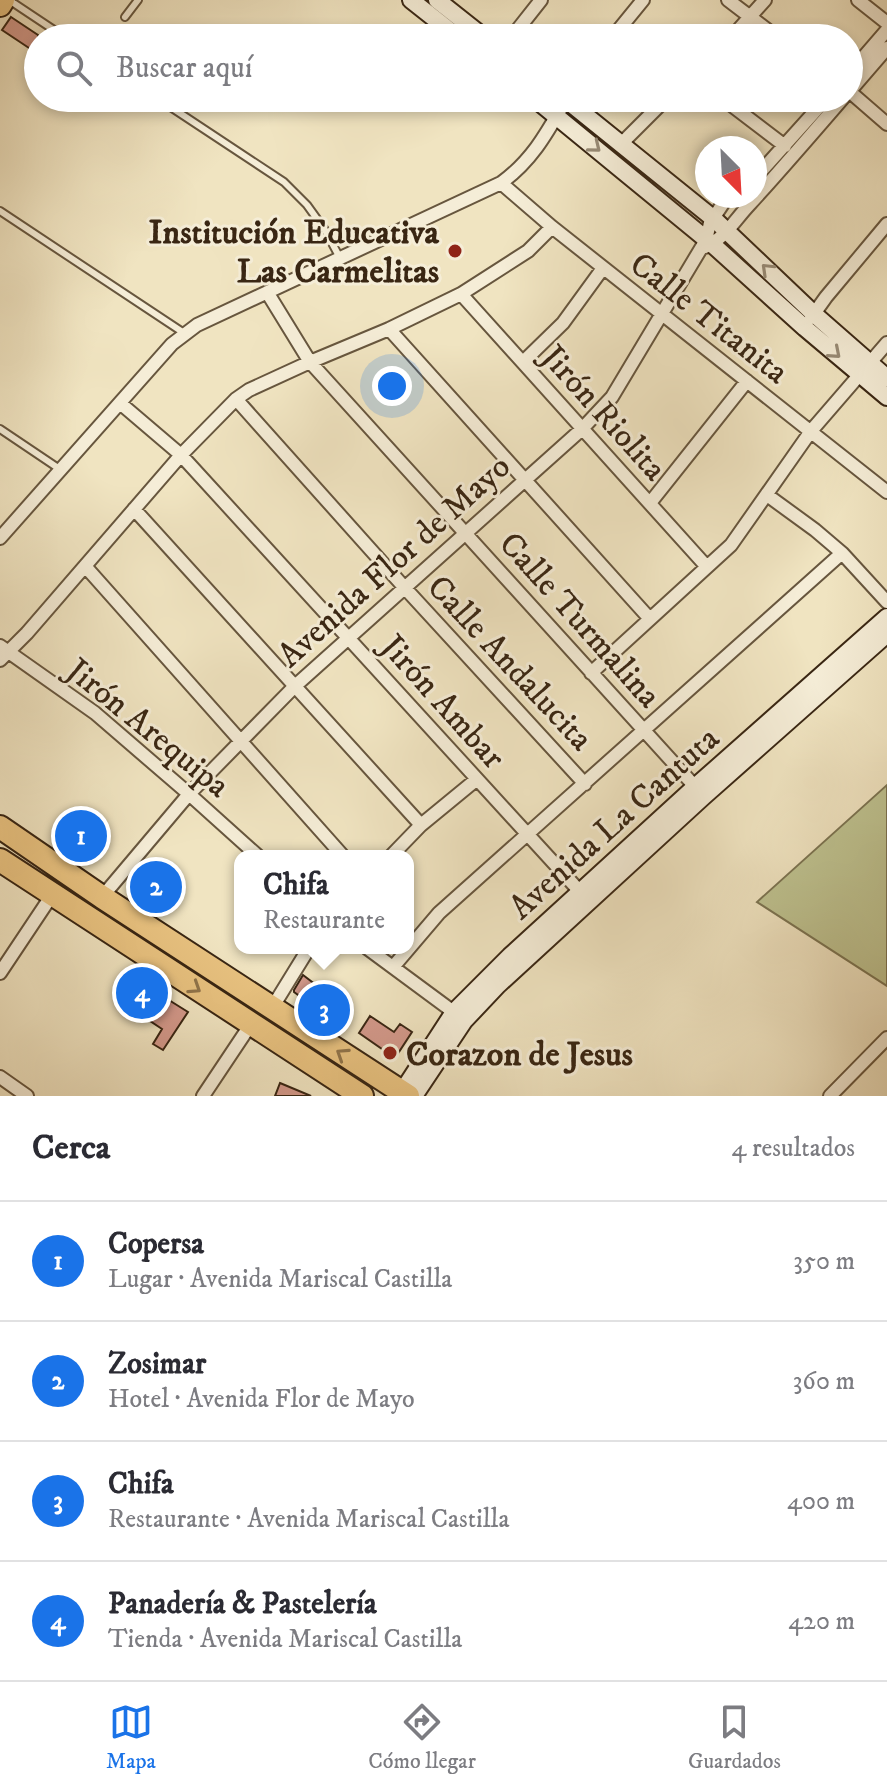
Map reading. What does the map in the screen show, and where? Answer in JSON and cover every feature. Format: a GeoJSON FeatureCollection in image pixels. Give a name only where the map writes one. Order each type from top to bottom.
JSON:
{"type":"FeatureCollection","features":[{"type":"Feature","properties":{"kind":"highway"},"geometry":{"type":"LineString","coordinates":[[0,5],[6,0]]}},
{"type":"Feature","properties":{"kind":"highway"},"geometry":{"type":"LineString","coordinates":[[0,827],[102,897],[408,1095]]}},
{"type":"Feature","properties":{"kind":"highway"},"geometry":{"type":"LineString","coordinates":[[0,860],[362,1096]]}},
{"type":"Feature","properties":{"kind":"main road"},"geometry":{"type":"LineString","coordinates":[[411,0],[441,24]]}},
{"type":"Feature","properties":{"kind":"main road"},"geometry":{"type":"LineString","coordinates":[[437,0],[467,24]]}},
{"type":"Feature","properties":{"kind":"main road"},"geometry":{"type":"LineString","coordinates":[[552,112],[706,244],[809,321],[864,369],[887,397]]}},
{"type":"Feature","properties":{"kind":"main road"},"geometry":{"type":"LineString","coordinates":[[582,112],[714,219],[809,321]]}},
{"type":"Feature","properties":{"kind":"main road"},"geometry":{"type":"LineString","coordinates":[[864,369],[887,378]]}},
{"type":"Feature","properties":{"kind":"main road","name":"Avenida La Cantuta"},"geometry":{"type":"LineString","coordinates":[[408,1095],[459,1017],[510,956],[585,897],[887,617]]}},
{"type":"Feature","properties":{"kind":"main road","name":"Avenida La Cantuta"},"geometry":{"type":"LineString","coordinates":[[699,792],[887,634]]}},
{"type":"Feature","properties":{"kind":"street"},"geometry":{"type":"LineString","coordinates":[[522,24],[541,0]]}},
{"type":"Feature","properties":{"kind":"street"},"geometry":{"type":"LineString","coordinates":[[623,24],[643,0]]}},
{"type":"Feature","properties":{"kind":"street"},"geometry":{"type":"LineString","coordinates":[[728,0],[759,24]]}},
{"type":"Feature","properties":{"kind":"street"},"geometry":{"type":"LineString","coordinates":[[744,24],[765,0]]}},
{"type":"Feature","properties":{"kind":"street"},"geometry":{"type":"LineString","coordinates":[[858,0],[887,23]]}},
{"type":"Feature","properties":{"kind":"street"},"geometry":{"type":"LineString","coordinates":[[863,58],[887,30]]}},
{"type":"Feature","properties":{"kind":"street"},"geometry":{"type":"LineString","coordinates":[[863,76],[887,48]]}},
{"type":"Feature","properties":{"kind":"street"},"geometry":{"type":"LineString","coordinates":[[863,104],[887,124]]}},
{"type":"Feature","properties":{"kind":"street"},"geometry":{"type":"LineString","coordinates":[[0,538],[184,333],[501,183],[530,158],[559,112]]}},
{"type":"Feature","properties":{"kind":"street"},"geometry":{"type":"LineString","coordinates":[[620,145],[652,112]]}},
{"type":"Feature","properties":{"kind":"street"},"geometry":{"type":"LineString","coordinates":[[740,112],[785,146]]}},
{"type":"Feature","properties":{"kind":"street"},"geometry":{"type":"LineString","coordinates":[[767,165],[815,112]]}},
{"type":"Feature","properties":{"kind":"street","name":"Avenida Flor de Mayo"},"geometry":{"type":"LineString","coordinates":[[706,244],[728,232],[831,112]]}},
{"type":"Feature","properties":{"kind":"street","name":"Calle Titanita"},"geometry":{"type":"LineString","coordinates":[[501,183],[603,268],[887,492]]}},
{"type":"Feature","properties":{"kind":"street","name":"Avenida Flor de Mayo"},"geometry":{"type":"LineString","coordinates":[[102,897],[189,794],[295,686],[582,429],[612,397],[706,244],[710,223],[721,208]]}},
{"type":"Feature","properties":{"kind":"street"},"geometry":{"type":"LineString","coordinates":[[809,321],[887,224]]}},
{"type":"Feature","properties":{"kind":"street"},"geometry":{"type":"LineString","coordinates":[[3,652],[27,633],[181,455],[236,399],[249,390],[461,294],[528,251],[552,227]]}},
{"type":"Feature","properties":{"kind":"street"},"geometry":{"type":"LineString","coordinates":[[523,362],[563,323],[603,268]]}},
{"type":"Feature","properties":{"kind":"street","name":"Calle Turmalina"},"geometry":{"type":"LineString","coordinates":[[267,292],[310,362],[699,792]]}},
{"type":"Feature","properties":{"kind":"street","name":"Jirón Riolita"},"geometry":{"type":"LineString","coordinates":[[461,294],[707,567]]}},
{"type":"Feature","properties":{"kind":"street"},"geometry":{"type":"LineString","coordinates":[[389,329],[650,619]]}},
{"type":"Feature","properties":{"kind":"street"},"geometry":{"type":"LineString","coordinates":[[591,673],[731,545],[811,431],[887,343]]}},
{"type":"Feature","properties":{"kind":"street"},"geometry":{"type":"LineString","coordinates":[[650,503],[747,381]]}},
{"type":"Feature","properties":{"kind":"street","name":"Calle Andalucita"},"geometry":{"type":"LineString","coordinates":[[236,399],[585,784]]}},
{"type":"Feature","properties":{"kind":"street","name":"Jirón Ambar"},"geometry":{"type":"LineString","coordinates":[[120,403],[181,455],[585,897]]}},
{"type":"Feature","properties":{"kind":"street"},"geometry":{"type":"LineString","coordinates":[[767,495],[842,553],[887,602]]}},
{"type":"Feature","properties":{"kind":"street"},"geometry":{"type":"LineString","coordinates":[[134,509],[421,825]]}},
{"type":"Feature","properties":{"kind":"street"},"geometry":{"type":"LineString","coordinates":[[414,942],[439,913],[842,553]]}},
{"type":"Feature","properties":{"kind":"street"},"geometry":{"type":"LineString","coordinates":[[85,566],[338,850]]}},
{"type":"Feature","properties":{"kind":"street","name":"Jirón Arequipa"},"geometry":{"type":"LineString","coordinates":[[3,652],[95,713],[251,850]]}},
{"type":"Feature","properties":{"kind":"street"},"geometry":{"type":"LineString","coordinates":[[397,850],[421,825],[477,779]]}},
{"type":"Feature","properties":{"kind":"street"},"geometry":{"type":"LineString","coordinates":[[0,973],[52,895]]}},
{"type":"Feature","properties":{"kind":"street"},"geometry":{"type":"LineString","coordinates":[[272,1008],[305,954]]}},
{"type":"Feature","properties":{"kind":"street"},"geometry":{"type":"LineString","coordinates":[[375,954],[459,1017]]}},
{"type":"Feature","properties":{"kind":"street"},"geometry":{"type":"LineString","coordinates":[[393,967],[404,954]]}},
{"type":"Feature","properties":{"kind":"street"},"geometry":{"type":"LineString","coordinates":[[203,1096],[251,1024]]}},
{"type":"Feature","properties":{"kind":"street"},"geometry":{"type":"LineString","coordinates":[[830,1096],[887,1038]]}},
{"type":"Feature","properties":{"kind":"street"},"geometry":{"type":"LineString","coordinates":[[0,1077],[27,1096]]}},
{"type":"Feature","properties":{"kind":"lane"},"geometry":{"type":"LineString","coordinates":[[6,0],[44,24]]}},
{"type":"Feature","properties":{"kind":"lane"},"geometry":{"type":"LineString","coordinates":[[125,17],[138,0]]}},
{"type":"Feature","properties":{"kind":"lane"},"geometry":{"type":"LineString","coordinates":[[178,112],[284,182],[307,205],[340,258]]}},
{"type":"Feature","properties":{"kind":"lane"},"geometry":{"type":"LineString","coordinates":[[0,211],[184,333]]}},
{"type":"Feature","properties":{"kind":"lane"},"geometry":{"type":"LineString","coordinates":[[0,429],[61,470]]}},
{"type":"Feature","properties":{"kind":"green space"},"geometry":{"type":"Polygon","coordinates":[[[887,785],[887,986],[757,902],[887,785]]]}},
{"type":"Feature","properties":{"kind":"building"},"geometry":{"type":"Polygon","coordinates":[[[11,17],[24,26],[24,45],[2,30],[11,17]]]}},
{"type":"Feature","properties":{"kind":"building"},"geometry":{"type":"Polygon","coordinates":[[[78,813],[95,829],[75,851],[58,836],[78,813]]]}},
{"type":"Feature","properties":{"kind":"building"},"geometry":{"type":"Polygon","coordinates":[[[158,874],[169,885],[154,899],[144,889],[158,874]]]}},
{"type":"Feature","properties":{"kind":"building"},"geometry":{"type":"Polygon","coordinates":[[[303,975],[316,985],[305,1000],[294,992],[303,975]]]}},
{"type":"Feature","properties":{"kind":"building"},"geometry":{"type":"Polygon","coordinates":[[[140,982],[188,1012],[163,1050],[153,1044],[162,1029],[138,1013],[143,1004],[131,996],[140,982]]]}},
{"type":"Feature","properties":{"kind":"building"},"geometry":{"type":"Polygon","coordinates":[[[333,992],[346,1001],[333,1020],[320,1011],[333,992]]]}},
{"type":"Feature","properties":{"kind":"building"},"geometry":{"type":"Polygon","coordinates":[[[370,1016],[394,1032],[400,1024],[412,1032],[395,1058],[359,1033],[370,1016]]]}},
{"type":"Feature","properties":{"kind":"building"},"geometry":{"type":"Polygon","coordinates":[[[280,1083],[311,1096],[275,1096],[280,1083]]]}},
{"type":"Feature","properties":{"kind":"place","name":"Institución Educativa Las Carmelitas"},"geometry":{"type":"Point","coordinates":[455,251]}},
{"type":"Feature","properties":{"kind":"place","name":"Copersa"},"geometry":{"type":"Point","coordinates":[81,836]}},
{"type":"Feature","properties":{"kind":"place","name":"Zosimar"},"geometry":{"type":"Point","coordinates":[156,887]}},
{"type":"Feature","properties":{"kind":"place","name":"Panadería & Pastelería"},"geometry":{"type":"Point","coordinates":[142,993]}},
{"type":"Feature","properties":{"kind":"place","name":"Chifa"},"geometry":{"type":"Point","coordinates":[324,1010]}},
{"type":"Feature","properties":{"kind":"place","name":"Corazon de Jesus"},"geometry":{"type":"Point","coordinates":[390,1053]}}]}
